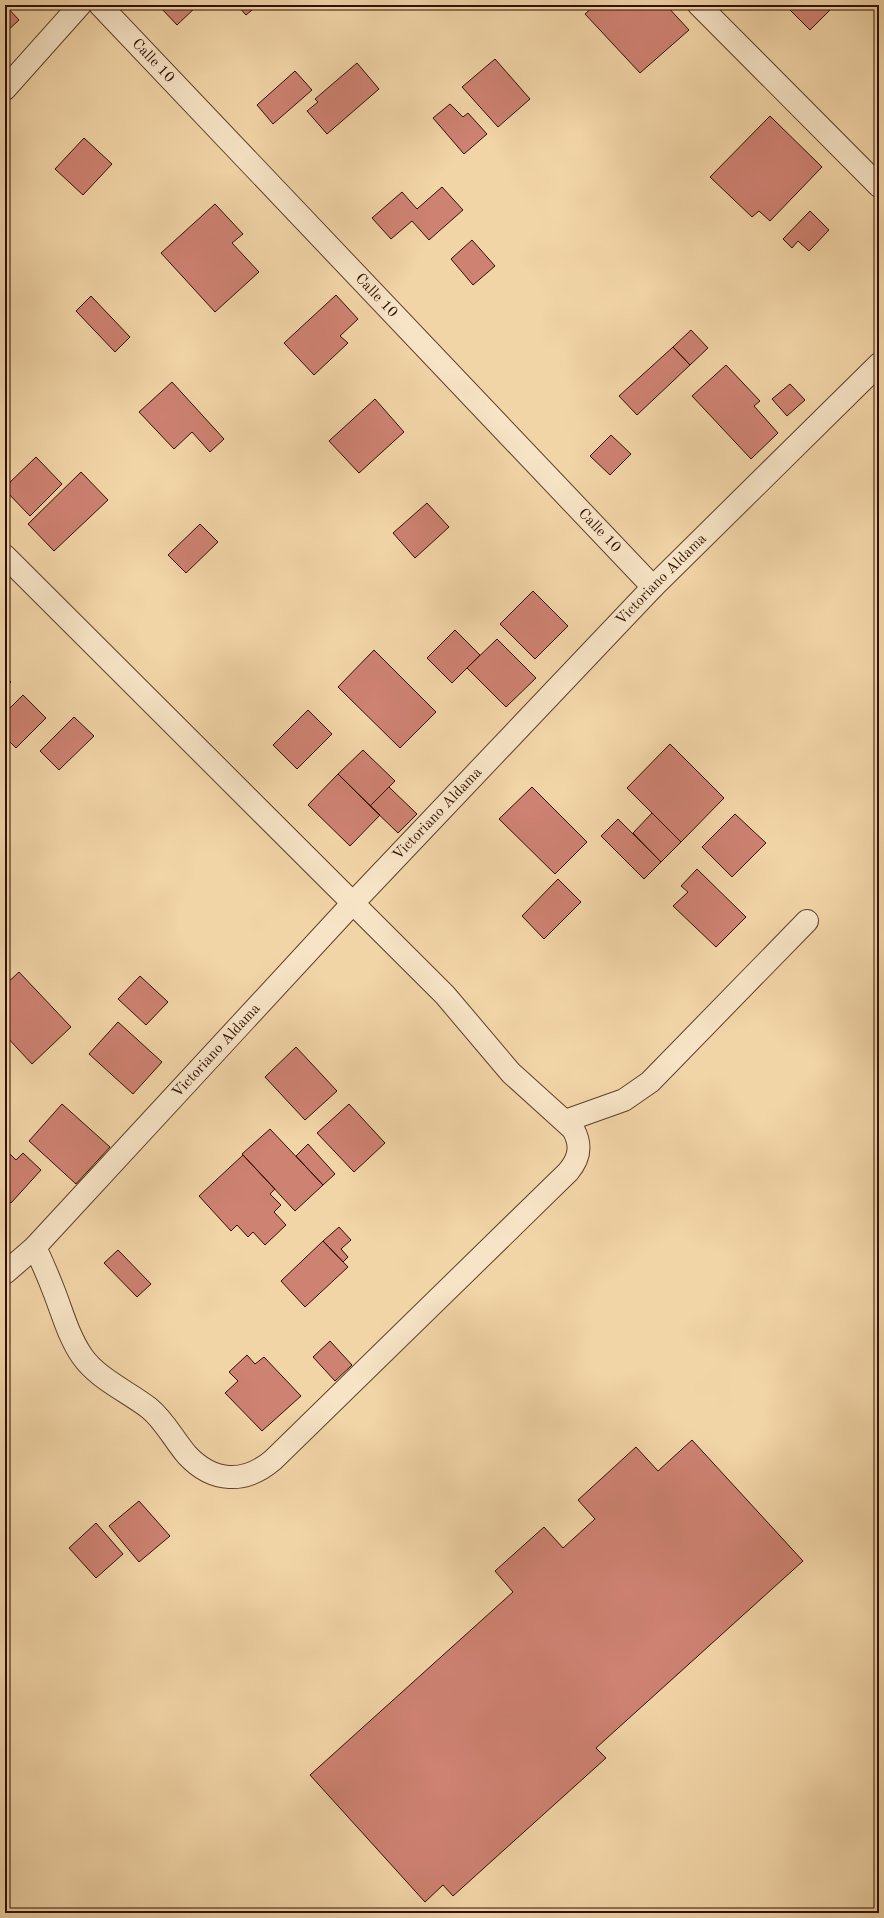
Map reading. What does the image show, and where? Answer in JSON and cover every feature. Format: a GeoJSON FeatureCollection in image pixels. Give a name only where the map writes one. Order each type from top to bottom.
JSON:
{"type":"FeatureCollection","features":[{"type":"Feature","properties":{"kind":"street"},"geometry":{"type":"LineString","coordinates":[[5,89],[80,5]]}},
{"type":"Feature","properties":{"kind":"street","name":"Calle 10"},"geometry":{"type":"LineString","coordinates":[[100,5],[652,587]]}},
{"type":"Feature","properties":{"kind":"street"},"geometry":{"type":"LineString","coordinates":[[699,5],[879,186]]}},
{"type":"Feature","properties":{"kind":"street","name":"Victoriano Aldama"},"geometry":{"type":"LineString","coordinates":[[5,1273],[35,1246],[353,903],[652,587],[879,364]]}},
{"type":"Feature","properties":{"kind":"street"},"geometry":{"type":"LineString","coordinates":[[5,556],[445,995],[511,1073],[573,1129],[579,1147],[578,1156],[574,1165],[568,1172],[273,1460],[258,1471],[243,1477],[227,1478],[204,1469],[188,1456],[164,1424],[150,1409],[92,1367],[74,1343],[35,1246]]}},
{"type":"Feature","properties":{"kind":"street"},"geometry":{"type":"LineString","coordinates":[[564,1121],[624,1100],[650,1082],[807,921]]}},
{"type":"Feature","properties":{"kind":"building"},"geometry":{"type":"Polygon","coordinates":[[[5,5],[19,20],[5,33],[5,5]]]}},
{"type":"Feature","properties":{"kind":"building"},"geometry":{"type":"Polygon","coordinates":[[[161,5],[198,5],[177,25],[160,7],[161,5]]]}},
{"type":"Feature","properties":{"kind":"building"},"geometry":{"type":"Polygon","coordinates":[[[237,5],[258,5],[246,15],[237,5]]]}},
{"type":"Feature","properties":{"kind":"building"},"geometry":{"type":"Polygon","coordinates":[[[595,5],[666,5],[689,30],[640,73],[585,14],[595,5]]]}},
{"type":"Feature","properties":{"kind":"building"},"geometry":{"type":"Polygon","coordinates":[[[785,5],[835,5],[810,30],[785,5]]]}},
{"type":"Feature","properties":{"kind":"building"},"geometry":{"type":"Polygon","coordinates":[[[495,59],[530,99],[498,127],[462,87],[495,59]]]}},
{"type":"Feature","properties":{"kind":"building"},"geometry":{"type":"Polygon","coordinates":[[[357,63],[379,89],[327,134],[307,111],[318,102],[315,99],[357,63]]]}},
{"type":"Feature","properties":{"kind":"building"},"geometry":{"type":"Polygon","coordinates":[[[295,71],[312,90],[273,124],[257,105],[295,71]]]}},
{"type":"Feature","properties":{"kind":"building"},"geometry":{"type":"Polygon","coordinates":[[[450,104],[463,117],[468,113],[487,134],[464,154],[433,118],[450,104]]]}},
{"type":"Feature","properties":{"kind":"building"},"geometry":{"type":"Polygon","coordinates":[[[770,116],[822,167],[770,221],[759,211],[752,217],[710,177],[770,116]]]}},
{"type":"Feature","properties":{"kind":"building"},"geometry":{"type":"Polygon","coordinates":[[[84,138],[112,164],[83,195],[55,169],[84,138]]]}},
{"type":"Feature","properties":{"kind":"building"},"geometry":{"type":"Polygon","coordinates":[[[442,187],[463,210],[429,240],[412,221],[391,239],[372,218],[402,192],[417,209],[442,187]]]}},
{"type":"Feature","properties":{"kind":"building"},"geometry":{"type":"Polygon","coordinates":[[[215,204],[243,234],[232,243],[259,272],[215,312],[161,253],[215,204]]]}},
{"type":"Feature","properties":{"kind":"building"},"geometry":{"type":"Polygon","coordinates":[[[810,211],[829,230],[809,251],[798,241],[792,248],[783,239],[810,211]]]}},
{"type":"Feature","properties":{"kind":"building"},"geometry":{"type":"Polygon","coordinates":[[[472,240],[495,266],[473,285],[451,259],[472,240]]]}},
{"type":"Feature","properties":{"kind":"building"},"geometry":{"type":"Polygon","coordinates":[[[336,295],[358,319],[340,336],[348,343],[314,375],[284,343],[336,295]]]}},
{"type":"Feature","properties":{"kind":"building"},"geometry":{"type":"Polygon","coordinates":[[[91,296],[130,337],[115,352],[76,311],[91,296]]]}},
{"type":"Feature","properties":{"kind":"building"},"geometry":{"type":"Polygon","coordinates":[[[691,330],[708,348],[690,365],[673,347],[691,330]]]}},
{"type":"Feature","properties":{"kind":"building"},"geometry":{"type":"Polygon","coordinates":[[[673,347],[690,365],[637,415],[619,396],[673,347]]]}},
{"type":"Feature","properties":{"kind":"building"},"geometry":{"type":"Polygon","coordinates":[[[726,365],[760,401],[754,406],[778,433],[751,459],[692,396],[726,365]]]}},
{"type":"Feature","properties":{"kind":"building"},"geometry":{"type":"Polygon","coordinates":[[[172,382],[224,439],[210,452],[192,432],[174,449],[139,412],[172,382]]]}},
{"type":"Feature","properties":{"kind":"building"},"geometry":{"type":"Polygon","coordinates":[[[790,384],[805,400],[787,416],[772,399],[790,384]]]}},
{"type":"Feature","properties":{"kind":"building"},"geometry":{"type":"Polygon","coordinates":[[[375,399],[404,432],[359,473],[329,441],[375,399]]]}},
{"type":"Feature","properties":{"kind":"building"},"geometry":{"type":"Polygon","coordinates":[[[611,435],[631,454],[610,475],[590,456],[611,435]]]}},
{"type":"Feature","properties":{"kind":"building"},"geometry":{"type":"Polygon","coordinates":[[[36,457],[62,484],[30,516],[5,490],[5,487],[36,457]]]}},
{"type":"Feature","properties":{"kind":"building"},"geometry":{"type":"Polygon","coordinates":[[[81,472],[108,500],[54,551],[28,524],[81,472]]]}},
{"type":"Feature","properties":{"kind":"building"},"geometry":{"type":"Polygon","coordinates":[[[427,503],[449,527],[415,558],[393,533],[427,503]]]}},
{"type":"Feature","properties":{"kind":"building"},"geometry":{"type":"Polygon","coordinates":[[[200,524],[218,542],[186,573],[168,555],[200,524]]]}},
{"type":"Feature","properties":{"kind":"building"},"geometry":{"type":"Polygon","coordinates":[[[533,591],[568,626],[535,659],[500,624],[533,591]]]}},
{"type":"Feature","properties":{"kind":"building"},"geometry":{"type":"Polygon","coordinates":[[[455,630],[480,655],[452,683],[427,658],[455,630]]]}},
{"type":"Feature","properties":{"kind":"building"},"geometry":{"type":"Polygon","coordinates":[[[497,639],[536,678],[506,707],[467,668],[497,639]]]}},
{"type":"Feature","properties":{"kind":"building"},"geometry":{"type":"Polygon","coordinates":[[[374,650],[436,712],[400,748],[338,687],[374,650]]]}},
{"type":"Feature","properties":{"kind":"building"},"geometry":{"type":"Polygon","coordinates":[[[5,676],[11,682],[5,688],[5,676]]]}},
{"type":"Feature","properties":{"kind":"building"},"geometry":{"type":"Polygon","coordinates":[[[23,695],[46,718],[16,748],[5,737],[5,713],[23,695]]]}},
{"type":"Feature","properties":{"kind":"building"},"geometry":{"type":"Polygon","coordinates":[[[308,710],[332,734],[297,769],[273,745],[308,710]]]}},
{"type":"Feature","properties":{"kind":"building"},"geometry":{"type":"Polygon","coordinates":[[[74,717],[94,736],[59,770],[40,751],[74,717]]]}},
{"type":"Feature","properties":{"kind":"building"},"geometry":{"type":"Polygon","coordinates":[[[670,744],[724,798],[681,842],[627,788],[670,744]]]}},
{"type":"Feature","properties":{"kind":"building"},"geometry":{"type":"Polygon","coordinates":[[[363,750],[395,781],[370,806],[338,774],[363,750]]]}},
{"type":"Feature","properties":{"kind":"building"},"geometry":{"type":"Polygon","coordinates":[[[338,774],[380,815],[350,846],[308,805],[338,774]]]}},
{"type":"Feature","properties":{"kind":"building"},"geometry":{"type":"Polygon","coordinates":[[[389,787],[417,814],[398,833],[370,806],[389,787]]]}},
{"type":"Feature","properties":{"kind":"building"},"geometry":{"type":"Polygon","coordinates":[[[532,787],[587,842],[555,874],[499,819],[532,787]]]}},
{"type":"Feature","properties":{"kind":"building"},"geometry":{"type":"Polygon","coordinates":[[[652,813],[681,842],[661,862],[633,833],[652,813]]]}},
{"type":"Feature","properties":{"kind":"building"},"geometry":{"type":"Polygon","coordinates":[[[735,814],[766,843],[732,877],[702,847],[735,814]]]}},
{"type":"Feature","properties":{"kind":"building"},"geometry":{"type":"Polygon","coordinates":[[[618,819],[661,862],[644,879],[601,836],[618,819]]]}},
{"type":"Feature","properties":{"kind":"building"},"geometry":{"type":"Polygon","coordinates":[[[697,869],[746,917],[716,947],[673,906],[688,892],[681,886],[697,869]]]}},
{"type":"Feature","properties":{"kind":"building"},"geometry":{"type":"Polygon","coordinates":[[[558,879],[581,902],[544,939],[522,916],[558,879]]]}},
{"type":"Feature","properties":{"kind":"building"},"geometry":{"type":"Polygon","coordinates":[[[19,972],[71,1027],[32,1064],[5,1035],[5,985],[19,972]]]}},
{"type":"Feature","properties":{"kind":"building"},"geometry":{"type":"Polygon","coordinates":[[[140,976],[168,1002],[146,1025],[118,999],[140,976]]]}},
{"type":"Feature","properties":{"kind":"building"},"geometry":{"type":"Polygon","coordinates":[[[118,1022],[162,1062],[133,1094],[89,1054],[118,1022]]]}},
{"type":"Feature","properties":{"kind":"building"},"geometry":{"type":"Polygon","coordinates":[[[296,1047],[337,1091],[305,1120],[265,1077],[296,1047]]]}},
{"type":"Feature","properties":{"kind":"building"},"geometry":{"type":"Polygon","coordinates":[[[62,1104],[110,1147],[76,1184],[29,1141],[62,1104]]]}},
{"type":"Feature","properties":{"kind":"building"},"geometry":{"type":"Polygon","coordinates":[[[349,1104],[385,1143],[354,1172],[317,1133],[349,1104]]]}},
{"type":"Feature","properties":{"kind":"building"},"geometry":{"type":"Polygon","coordinates":[[[270,1129],[323,1185],[295,1211],[242,1154],[270,1129]]]}},
{"type":"Feature","properties":{"kind":"building"},"geometry":{"type":"Polygon","coordinates":[[[308,1144],[335,1174],[323,1185],[296,1156],[308,1144]]]}},
{"type":"Feature","properties":{"kind":"building"},"geometry":{"type":"Polygon","coordinates":[[[5,1149],[16,1160],[23,1153],[41,1170],[11,1203],[5,1198],[5,1149]]]}},
{"type":"Feature","properties":{"kind":"building"},"geometry":{"type":"Polygon","coordinates":[[[243,1155],[275,1189],[270,1194],[281,1205],[274,1212],[286,1225],[265,1245],[253,1232],[248,1237],[237,1225],[231,1231],[199,1196],[243,1155]]]}},
{"type":"Feature","properties":{"kind":"building"},"geometry":{"type":"Polygon","coordinates":[[[339,1227],[351,1240],[341,1249],[348,1257],[343,1262],[323,1241],[339,1227]]]}},
{"type":"Feature","properties":{"kind":"building"},"geometry":{"type":"Polygon","coordinates":[[[323,1241],[348,1267],[305,1307],[281,1281],[323,1241]]]}},
{"type":"Feature","properties":{"kind":"building"},"geometry":{"type":"Polygon","coordinates":[[[118,1250],[151,1284],[137,1297],[104,1263],[118,1250]]]}},
{"type":"Feature","properties":{"kind":"building"},"geometry":{"type":"Polygon","coordinates":[[[330,1341],[352,1365],[335,1381],[313,1357],[330,1341]]]}},
{"type":"Feature","properties":{"kind":"building"},"geometry":{"type":"Polygon","coordinates":[[[247,1355],[255,1364],[264,1357],[301,1396],[262,1431],[225,1393],[238,1381],[229,1372],[247,1355]]]}},
{"type":"Feature","properties":{"kind":"building"},"geometry":{"type":"Polygon","coordinates":[[[692,1440],[803,1561],[596,1748],[606,1758],[453,1896],[443,1885],[425,1902],[310,1775],[513,1592],[495,1571],[544,1527],[563,1548],[595,1519],[578,1500],[636,1447],[658,1471],[692,1440]]]}},
{"type":"Feature","properties":{"kind":"building"},"geometry":{"type":"Polygon","coordinates":[[[139,1501],[170,1536],[139,1562],[109,1526],[139,1501]]]}},
{"type":"Feature","properties":{"kind":"building"},"geometry":{"type":"Polygon","coordinates":[[[96,1523],[123,1554],[96,1578],[69,1548],[96,1523]]]}}]}
